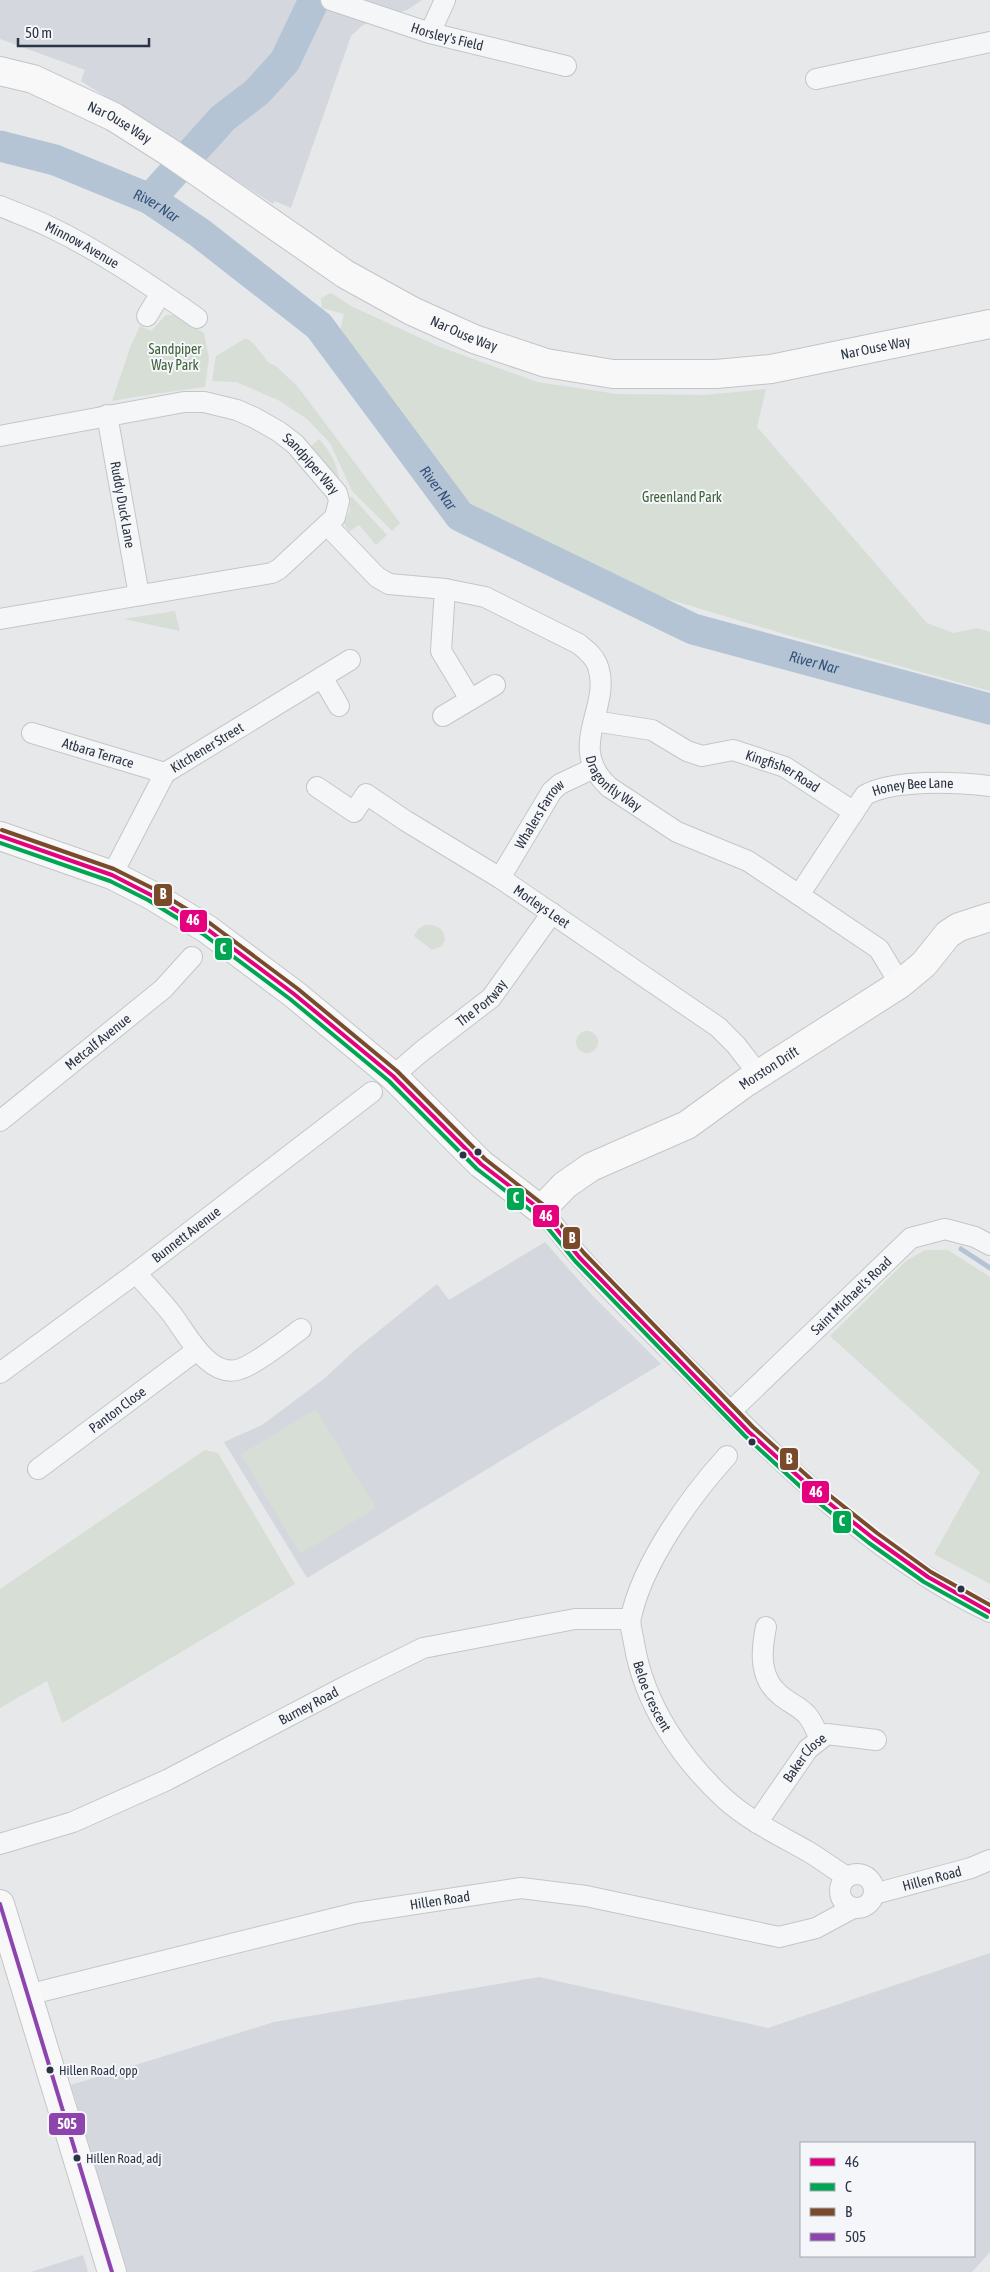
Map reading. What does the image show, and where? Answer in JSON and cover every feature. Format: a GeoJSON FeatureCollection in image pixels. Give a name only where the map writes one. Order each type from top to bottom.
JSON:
{"type":"FeatureCollection","features":[{"type":"Feature","properties":{"kind":"street","name":"Horsley's Field"},"geometry":{"type":"LineString","coordinates":[[331,0],[430,33],[566,66]]}},
{"type":"Feature","properties":{"kind":"street"},"geometry":{"type":"LineString","coordinates":[[430,33],[445,0]]}},
{"type":"Feature","properties":{"kind":"street"},"geometry":{"type":"LineString","coordinates":[[816,79],[990,42]]}},
{"type":"Feature","properties":{"kind":"street","name":"Nar Ouse Way"},"geometry":{"type":"LineString","coordinates":[[0,71],[33,79],[114,117],[345,274],[412,311],[474,339],[546,363],[613,374],[716,374],[771,369],[990,324]]}},
{"type":"Feature","properties":{"kind":"street","name":"Minnow Avenue"},"geometry":{"type":"LineString","coordinates":[[0,206],[49,227],[127,270],[197,318]]}},
{"type":"Feature","properties":{"kind":"street"},"geometry":{"type":"LineString","coordinates":[[147,316],[161,293]]}},
{"type":"Feature","properties":{"kind":"street","name":"Sandpiper Way"},"geometry":{"type":"LineString","coordinates":[[0,436],[184,402],[204,402],[237,410],[255,418],[278,431],[295,444],[337,493],[338,510],[328,525],[279,569],[272,573],[0,619]]}},
{"type":"Feature","properties":{"kind":"street","name":"Ruddy Duck Lane"},"geometry":{"type":"LineString","coordinates":[[107,415],[139,595]]}},
{"type":"Feature","properties":{"kind":"street","name":"Dragonfly Way"},"geometry":{"type":"LineString","coordinates":[[328,525],[377,577],[389,584],[445,589],[485,596],[579,644],[591,654],[597,663],[601,680],[590,738],[590,754],[599,778],[609,787],[677,832],[748,861],[878,949],[900,984]]}},
{"type":"Feature","properties":{"kind":"street"},"geometry":{"type":"LineString","coordinates":[[445,589],[440,651],[470,699]]}},
{"type":"Feature","properties":{"kind":"street","name":"Kitchener Street"},"geometry":{"type":"LineString","coordinates":[[112,875],[165,772],[350,660]]}},
{"type":"Feature","properties":{"kind":"street"},"geometry":{"type":"LineString","coordinates":[[322,677],[339,706]]}},
{"type":"Feature","properties":{"kind":"street"},"geometry":{"type":"LineString","coordinates":[[443,716],[495,685]]}},
{"type":"Feature","properties":{"kind":"street","name":"Kingfisher Road"},"geometry":{"type":"LineString","coordinates":[[594,721],[652,730],[686,751],[702,756],[733,750],[785,766],[854,812]]}},
{"type":"Feature","properties":{"kind":"street","name":"Atbara Terrace"},"geometry":{"type":"LineString","coordinates":[[32,734],[165,772]]}},
{"type":"Feature","properties":{"kind":"street","name":"Whalers Farrow"},"geometry":{"type":"LineString","coordinates":[[500,878],[552,791],[560,784],[594,768]]}},
{"type":"Feature","properties":{"kind":"street","name":"Honey Bee Lane"},"geometry":{"type":"LineString","coordinates":[[799,895],[865,795],[877,788],[943,783],[990,786]]}},
{"type":"Feature","properties":{"kind":"street","name":"Morleys Leet"},"geometry":{"type":"LineString","coordinates":[[317,787],[354,812],[366,794],[406,821],[500,878],[718,1027],[736,1045],[759,1075]]}},
{"type":"Feature","properties":{"kind":"street"},"geometry":{"type":"LineString","coordinates":[[0,836],[112,875],[151,895],[207,929],[294,994],[382,1084],[481,1164],[542,1210],[579,1257],[749,1432],[819,1495],[873,1538],[928,1577],[990,1612]]}},
{"type":"Feature","properties":{"kind":"street","name":"The Portway"},"geometry":{"type":"LineString","coordinates":[[382,1084],[491,998],[552,913]]}},
{"type":"Feature","properties":{"kind":"street","name":"Morston Drift"},"geometry":{"type":"LineString","coordinates":[[542,1210],[565,1185],[591,1167],[687,1125],[759,1075],[900,984],[924,964],[948,934],[959,927],[990,916]]}},
{"type":"Feature","properties":{"kind":"street","name":"Metcalf Avenue"},"geometry":{"type":"LineString","coordinates":[[0,1121],[163,989],[192,957]]}},
{"type":"Feature","properties":{"kind":"street","name":"Bunnett Avenue"},"geometry":{"type":"LineString","coordinates":[[0,1373],[136,1272],[382,1084]]}},
{"type":"Feature","properties":{"kind":"street","name":"Saint Michael's Road"},"geometry":{"type":"LineString","coordinates":[[730,1412],[911,1238],[945,1229],[975,1237],[990,1245]]}},
{"type":"Feature","properties":{"kind":"street"},"geometry":{"type":"LineString","coordinates":[[136,1272],[209,1363],[227,1370],[240,1370],[302,1329]]}},
{"type":"Feature","properties":{"kind":"street","name":"Panton Close"},"geometry":{"type":"LineString","coordinates":[[38,1469],[197,1350]]}},
{"type":"Feature","properties":{"kind":"street","name":"Beloe Crescent"},"geometry":{"type":"LineString","coordinates":[[727,1456],[685,1506],[658,1553],[640,1590],[630,1619],[637,1660],[652,1703],[683,1755],[726,1800],[757,1823],[810,1853],[847,1877]]}},
{"type":"Feature","properties":{"kind":"street","name":"Burney Road"},"geometry":{"type":"LineString","coordinates":[[0,1844],[73,1822],[167,1780],[346,1686],[423,1648],[575,1619],[630,1619]]}},
{"type":"Feature","properties":{"kind":"street"},"geometry":{"type":"LineString","coordinates":[[766,1627],[763,1641],[764,1674],[779,1695],[795,1704],[808,1716],[820,1739]]}},
{"type":"Feature","properties":{"kind":"street","name":"Baker Close"},"geometry":{"type":"LineString","coordinates":[[757,1823],[808,1749],[827,1734],[876,1740]]}},
{"type":"Feature","properties":{"kind":"street","name":"Hillen Road"},"geometry":{"type":"LineString","coordinates":[[27,1995],[356,1913],[521,1888],[586,1896],[780,1937],[816,1928],[853,1908],[864,1907],[874,1894],[971,1868],[990,1860]]}},
{"type":"Feature","properties":{"kind":"street"},"geometry":{"type":"LineString","coordinates":[[853,1908],[847,1906],[840,1897],[840,1886],[847,1877],[852,1874],[863,1875],[872,1883],[874,1894]]}},
{"type":"Feature","properties":{"kind":"street"},"geometry":{"type":"LineString","coordinates":[[0,1904],[112,2272]]}},
{"type":"Feature","properties":{"kind":"shaded area"},"geometry":{"type":"Polygon","coordinates":[[[0,0],[422,0],[407,10],[363,25],[351,36],[291,208],[275,201],[273,204],[81,81],[85,70],[0,39],[0,0]]]}},
{"type":"Feature","properties":{"kind":"shaded area"},"geometry":{"type":"Polygon","coordinates":[[[545,1242],[590,1293],[661,1364],[307,1578],[224,1442],[262,1425],[325,1378],[355,1350],[437,1284],[449,1300],[545,1242]]]}},
{"type":"Feature","properties":{"kind":"shaded area"},"geometry":{"type":"Polygon","coordinates":[[[990,1953],[990,2252],[972,2272],[126,2272],[71,2085],[274,2022],[539,1977],[768,2028],[990,1953]]]}},
{"type":"Feature","properties":{"kind":"shaded area"},"geometry":{"type":"Polygon","coordinates":[[[83,2255],[88,2272],[31,2272],[83,2255]]]}},
{"type":"Feature","properties":{"kind":"green space","name":"Greenland Park"},"geometry":{"type":"Polygon","coordinates":[[[331,293],[353,307],[440,347],[537,382],[617,394],[706,395],[766,389],[757,427],[927,623],[953,633],[978,628],[990,632],[990,691],[784,634],[648,593],[483,513],[454,491],[338,338],[344,314],[322,308],[321,298],[331,293]]]}},
{"type":"Feature","properties":{"kind":"green space","name":"Sandpiper Way Park"},"geometry":{"type":"Polygon","coordinates":[[[166,315],[174,315],[204,333],[209,358],[205,387],[112,401],[131,345],[140,326],[151,331],[166,315]]]}},
{"type":"Feature","properties":{"kind":"green space"},"geometry":{"type":"Polygon","coordinates":[[[246,338],[254,344],[269,363],[276,366],[298,387],[400,523],[392,531],[352,491],[330,443],[307,419],[278,400],[236,382],[212,381],[216,356],[246,338]]]}},
{"type":"Feature","properties":{"kind":"green space"},"geometry":{"type":"Polygon","coordinates":[[[319,439],[333,459],[338,471],[339,482],[309,448],[319,439]]]}},
{"type":"Feature","properties":{"kind":"green space"},"geometry":{"type":"Polygon","coordinates":[[[352,497],[387,535],[376,545],[359,525],[349,532],[344,523],[350,510],[349,498],[352,497]]]}},
{"type":"Feature","properties":{"kind":"green space"},"geometry":{"type":"Polygon","coordinates":[[[175,611],[180,631],[124,619],[175,611]]]}},
{"type":"Feature","properties":{"kind":"green space"},"geometry":{"type":"Polygon","coordinates":[[[424,925],[435,926],[443,932],[445,940],[442,946],[432,950],[414,936],[418,929],[424,925]]]}},
{"type":"Feature","properties":{"kind":"green space"},"geometry":{"type":"Polygon","coordinates":[[[583,1031],[591,1031],[598,1038],[598,1046],[591,1053],[583,1053],[576,1046],[576,1038],[583,1031]]]}},
{"type":"Feature","properties":{"kind":"green space"},"geometry":{"type":"Polygon","coordinates":[[[925,1250],[948,1250],[990,1277],[990,1584],[934,1554],[980,1472],[830,1336],[906,1261],[925,1250]]]}},
{"type":"Feature","properties":{"kind":"green space"},"geometry":{"type":"Polygon","coordinates":[[[316,1409],[376,1508],[300,1554],[241,1454],[316,1409]]]}},
{"type":"Feature","properties":{"kind":"green space"},"geometry":{"type":"Polygon","coordinates":[[[205,1450],[218,1453],[295,1584],[62,1723],[47,1681],[0,1708],[0,1589],[205,1450]]]}},
{"type":"Feature","properties":{"kind":"waterway"},"geometry":{"type":"LineString","coordinates":[[150,199],[223,118],[257,92],[285,61],[314,0]]}},
{"type":"Feature","properties":{"kind":"waterway","name":"River Nar"},"geometry":{"type":"LineString","coordinates":[[0,146],[55,160],[150,199],[200,233],[319,326],[460,516],[693,629],[990,709]]}},
{"type":"Feature","properties":{"kind":"waterway"},"geometry":{"type":"LineString","coordinates":[[961,1249],[990,1268]]}},
{"type":"Feature","properties":{"kind":"transit line","name":"B"},"geometry":{"type":"LineString","coordinates":[[2,830],[114,869],[154,889],[211,924],[298,989],[397,1071],[485,1159],[545,1206],[584,1253],[753,1427],[823,1490],[877,1533],[931,1572],[990,1605]]}},
{"type":"Feature","properties":{"kind":"transit line","name":"46"},"geometry":{"type":"LineString","coordinates":[[0,836],[112,875],[151,895],[207,929],[294,994],[393,1076],[481,1164],[541,1210],[579,1257],[749,1432],[819,1495],[873,1538],[928,1577],[990,1612]]}},
{"type":"Feature","properties":{"kind":"transit line","name":"C"},"geometry":{"type":"LineString","coordinates":[[0,843],[110,881],[148,900],[203,934],[290,999],[389,1081],[477,1169],[537,1215],[575,1261],[745,1436],[815,1500],[869,1543],[924,1582],[987,1617]]}},
{"type":"Feature","properties":{"kind":"transit line","name":"505"},"geometry":{"type":"LineString","coordinates":[[0,1904],[112,2272]]}},
{"type":"Feature","properties":{"kind":"place","name":"Hillen Road, opp"},"geometry":{"type":"Point","coordinates":[50,2070]}},
{"type":"Feature","properties":{"kind":"place","name":"Hillen Road, adj"},"geometry":{"type":"Point","coordinates":[77,2158]}}]}
